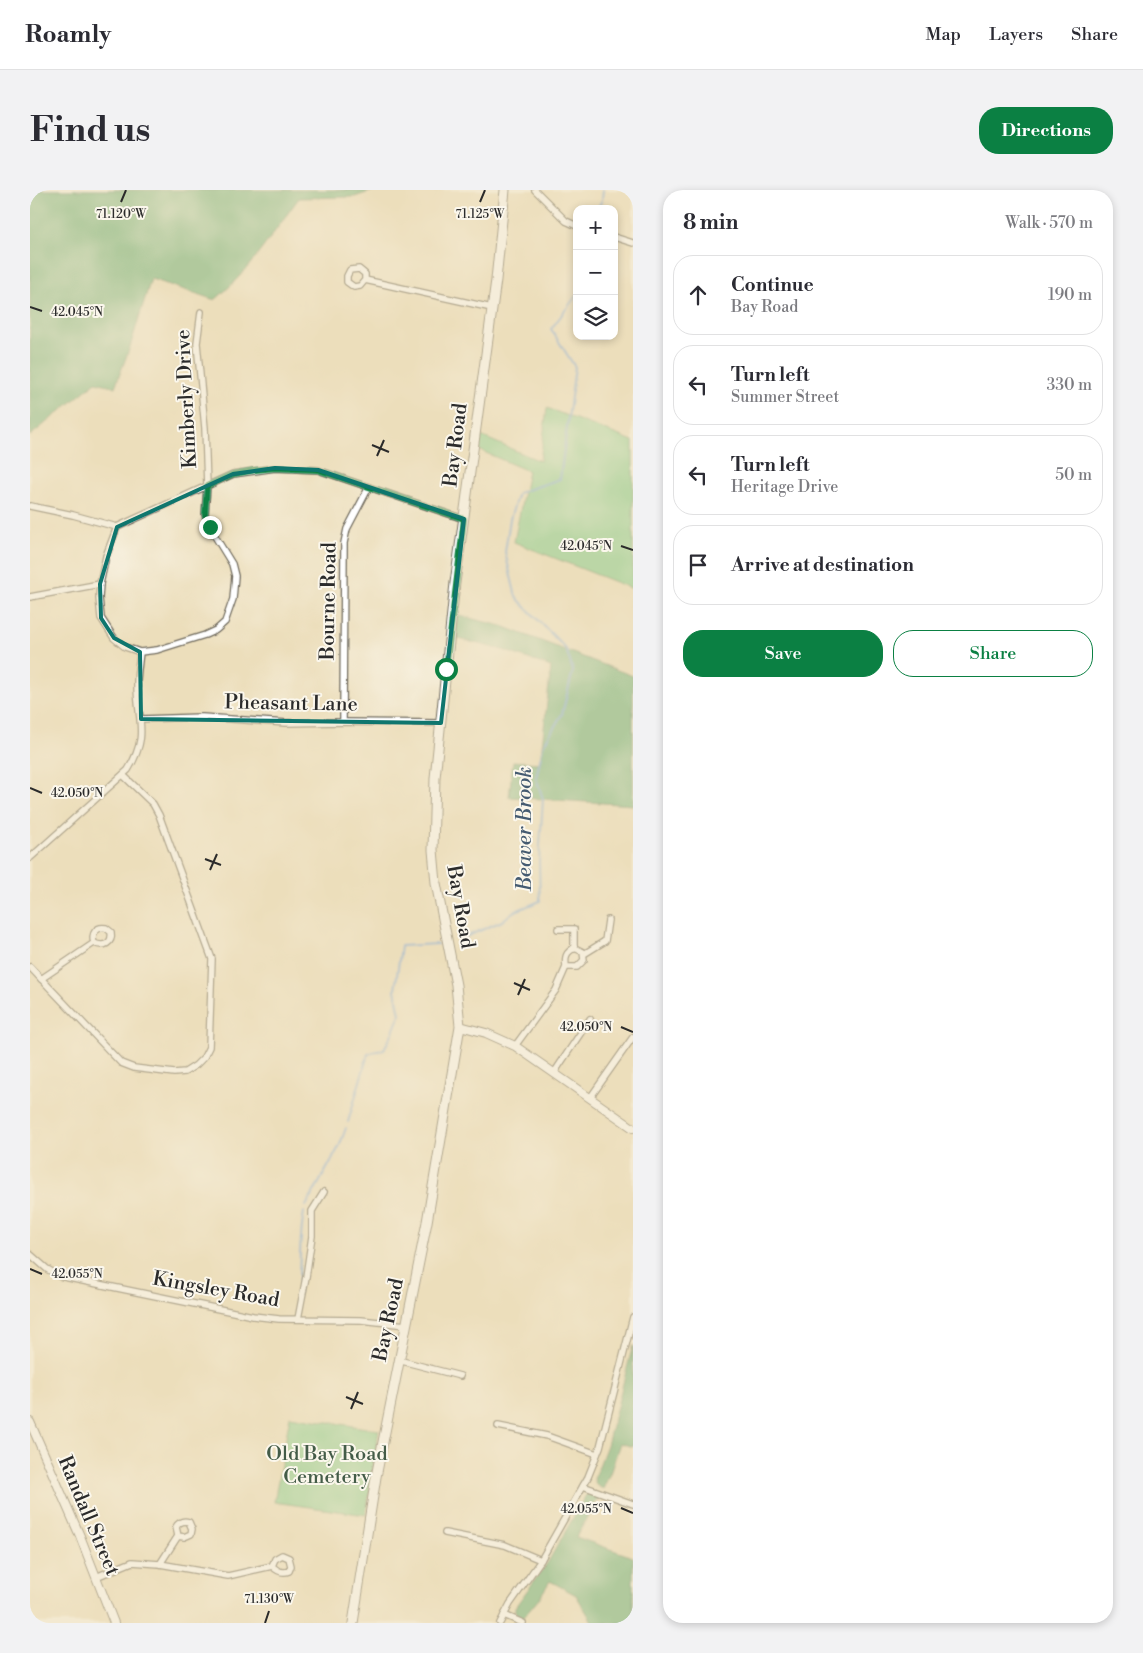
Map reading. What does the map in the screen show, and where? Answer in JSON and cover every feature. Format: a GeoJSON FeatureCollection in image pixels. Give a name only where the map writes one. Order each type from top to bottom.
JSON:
{"type":"FeatureCollection","features":[{"type":"Feature","properties":{"kind":"main road","name":"Bay Road"},"geometry":{"type":"LineString","coordinates":[[353,1623],[376,1477],[427,1222],[460,1026],[456,985],[436,882],[433,850],[435,778],[450,627],[492,308],[505,190]]}},
{"type":"Feature","properties":{"kind":"street"},"geometry":{"type":"LineString","coordinates":[[535,190],[566,221],[573,224]]}},
{"type":"Feature","properties":{"kind":"street"},"geometry":{"type":"LineString","coordinates":[[618,238],[633,242]]}},
{"type":"Feature","properties":{"kind":"street"},"geometry":{"type":"LineString","coordinates":[[365,280],[492,308]]}},
{"type":"Feature","properties":{"kind":"street","name":"Kimberly Drive"},"geometry":{"type":"LineString","coordinates":[[140,652],[165,649],[205,635],[220,626],[227,616],[234,593],[234,570],[205,515],[207,486],[205,428],[197,343],[201,312]]}},
{"type":"Feature","properties":{"kind":"street"},"geometry":{"type":"LineString","coordinates":[[30,506],[117,527],[233,474],[275,468],[318,470],[464,519]]}},
{"type":"Feature","properties":{"kind":"street","name":"Bourne Road"},"geometry":{"type":"LineString","coordinates":[[343,722],[344,542],[347,529],[368,487]]}},
{"type":"Feature","properties":{"kind":"street"},"geometry":{"type":"LineString","coordinates":[[30,858],[128,770],[136,758],[140,747],[141,718],[137,683],[140,652],[125,646],[114,638],[101,618],[100,584],[106,556],[117,527]]}},
{"type":"Feature","properties":{"kind":"street"},"geometry":{"type":"LineString","coordinates":[[30,597],[100,584]]}},
{"type":"Feature","properties":{"kind":"street","name":"Pheasant Lane"},"geometry":{"type":"LineString","coordinates":[[141,718],[202,717],[286,723],[441,722]]}},
{"type":"Feature","properties":{"kind":"street"},"geometry":{"type":"LineString","coordinates":[[30,967],[121,1063],[134,1068],[174,1073],[185,1072],[204,1057],[209,1047],[212,959],[159,815],[153,804],[123,775]]}},
{"type":"Feature","properties":{"kind":"street"},"geometry":{"type":"LineString","coordinates":[[584,954],[604,941],[608,920]]}},
{"type":"Feature","properties":{"kind":"street"},"geometry":{"type":"LineString","coordinates":[[558,929],[574,930],[574,949]]}},
{"type":"Feature","properties":{"kind":"street"},"geometry":{"type":"LineString","coordinates":[[41,979],[94,943]]}},
{"type":"Feature","properties":{"kind":"street"},"geometry":{"type":"LineString","coordinates":[[515,1046],[556,990],[566,967],[568,952],[574,949],[581,950],[584,954],[584,960],[580,966],[574,968],[566,967]]}},
{"type":"Feature","properties":{"kind":"street"},"geometry":{"type":"LineString","coordinates":[[554,1073],[590,1019]]}},
{"type":"Feature","properties":{"kind":"street"},"geometry":{"type":"LineString","coordinates":[[460,1026],[486,1033],[515,1046],[633,1128]]}},
{"type":"Feature","properties":{"kind":"street"},"geometry":{"type":"LineString","coordinates":[[590,1098],[633,1037]]}},
{"type":"Feature","properties":{"kind":"street"},"geometry":{"type":"LineString","coordinates":[[298,1319],[308,1269],[312,1236],[312,1211],[324,1192]]}},
{"type":"Feature","properties":{"kind":"street","name":"Kingsley Road"},"geometry":{"type":"LineString","coordinates":[[30,1254],[51,1272],[73,1280],[245,1314],[298,1319],[361,1320],[406,1325]]}},
{"type":"Feature","properties":{"kind":"street"},"geometry":{"type":"LineString","coordinates":[[500,1623],[541,1560],[583,1486],[598,1454],[631,1337],[633,1317]]}},
{"type":"Feature","properties":{"kind":"street"},"geometry":{"type":"LineString","coordinates":[[398,1360],[460,1376]]}},
{"type":"Feature","properties":{"kind":"street","name":"Randall Street"},"geometry":{"type":"LineString","coordinates":[[30,1422],[96,1576],[114,1623]]}},
{"type":"Feature","properties":{"kind":"street"},"geometry":{"type":"LineString","coordinates":[[498,1426],[547,1436],[598,1454]]}},
{"type":"Feature","properties":{"kind":"street"},"geometry":{"type":"LineString","coordinates":[[583,1486],[633,1504]]}},
{"type":"Feature","properties":{"kind":"street"},"geometry":{"type":"LineString","coordinates":[[444,1533],[505,1545],[541,1560]]}},
{"type":"Feature","properties":{"kind":"street"},"geometry":{"type":"LineString","coordinates":[[160,1564],[178,1536]]}},
{"type":"Feature","properties":{"kind":"street"},"geometry":{"type":"LineString","coordinates":[[96,1576],[132,1562],[160,1564],[228,1576],[272,1566]]}},
{"type":"Feature","properties":{"kind":"street"},"geometry":{"type":"LineString","coordinates":[[504,1615],[523,1623]]}},
{"type":"Feature","properties":{"kind":"highlighted area"},"geometry":{"type":"Polygon","coordinates":[[[275,468],[318,470],[464,519],[441,723],[141,719],[140,652],[114,638],[101,618],[100,584],[117,527],[233,474],[275,468]]]}},
{"type":"Feature","properties":{"kind":"green space"},"geometry":{"type":"Polygon","coordinates":[[[30,190],[375,190],[355,197],[299,198],[250,265],[215,300],[151,279],[130,347],[115,387],[96,382],[30,436],[30,190]]]}},
{"type":"Feature","properties":{"kind":"green space"},"geometry":{"type":"Polygon","coordinates":[[[547,408],[633,441],[633,589],[514,542],[528,471],[479,450],[481,436],[540,461],[547,408]]]}},
{"type":"Feature","properties":{"kind":"green space"},"geometry":{"type":"Polygon","coordinates":[[[457,615],[502,626],[633,676],[633,805],[509,797],[513,761],[540,763],[551,667],[503,650],[455,638],[457,615]]]}},
{"type":"Feature","properties":{"kind":"green space"},"geometry":{"type":"Polygon","coordinates":[[[633,1345],[633,1447],[620,1443],[603,1489],[596,1485],[594,1479],[607,1445],[633,1345]]]}},
{"type":"Feature","properties":{"kind":"green space","name":"Old Bay Road Cemetery"},"geometry":{"type":"Polygon","coordinates":[[[290,1416],[379,1430],[366,1515],[274,1502],[290,1416]]]}},
{"type":"Feature","properties":{"kind":"green space"},"geometry":{"type":"Polygon","coordinates":[[[591,1492],[600,1495],[576,1537],[633,1557],[633,1623],[593,1623],[576,1595],[550,1581],[538,1600],[523,1618],[518,1616],[515,1612],[515,1607],[548,1562],[586,1495],[591,1492]]]}},
{"type":"Feature","properties":{"kind":"waterway","name":"Beaver Brook"},"geometry":{"type":"LineString","coordinates":[[599,205],[603,190]]}},
{"type":"Feature","properties":{"kind":"waterway","name":"Beaver Brook"},"geometry":{"type":"LineString","coordinates":[[461,939],[502,921],[513,912],[540,901],[539,861],[543,799],[536,778],[543,746],[562,714],[573,671],[566,649],[516,597],[505,552],[510,519],[518,493],[560,479],[575,367],[551,329],[573,300]]}},
{"type":"Feature","properties":{"kind":"waterway","name":"Beaver Brook"},"geometry":{"type":"LineString","coordinates":[[348,1122],[368,1054],[384,1049],[400,1014],[395,990],[401,946],[438,944]]}},
{"type":"Feature","properties":{"kind":"waterway","name":"Beaver Brook"},"geometry":{"type":"LineString","coordinates":[[306,1206],[339,1147],[346,1128]]}},
{"type":"Feature","properties":{"kind":"waterway","name":"Beaver Brook"},"geometry":{"type":"LineString","coordinates":[[298,1296],[300,1244],[304,1212]]}},
{"type":"Feature","properties":{"kind":"route"},"geometry":{"type":"LineString","coordinates":[[210,527],[205,515],[207,486],[233,474],[275,468],[318,470],[464,519],[446,669]]}}]}
